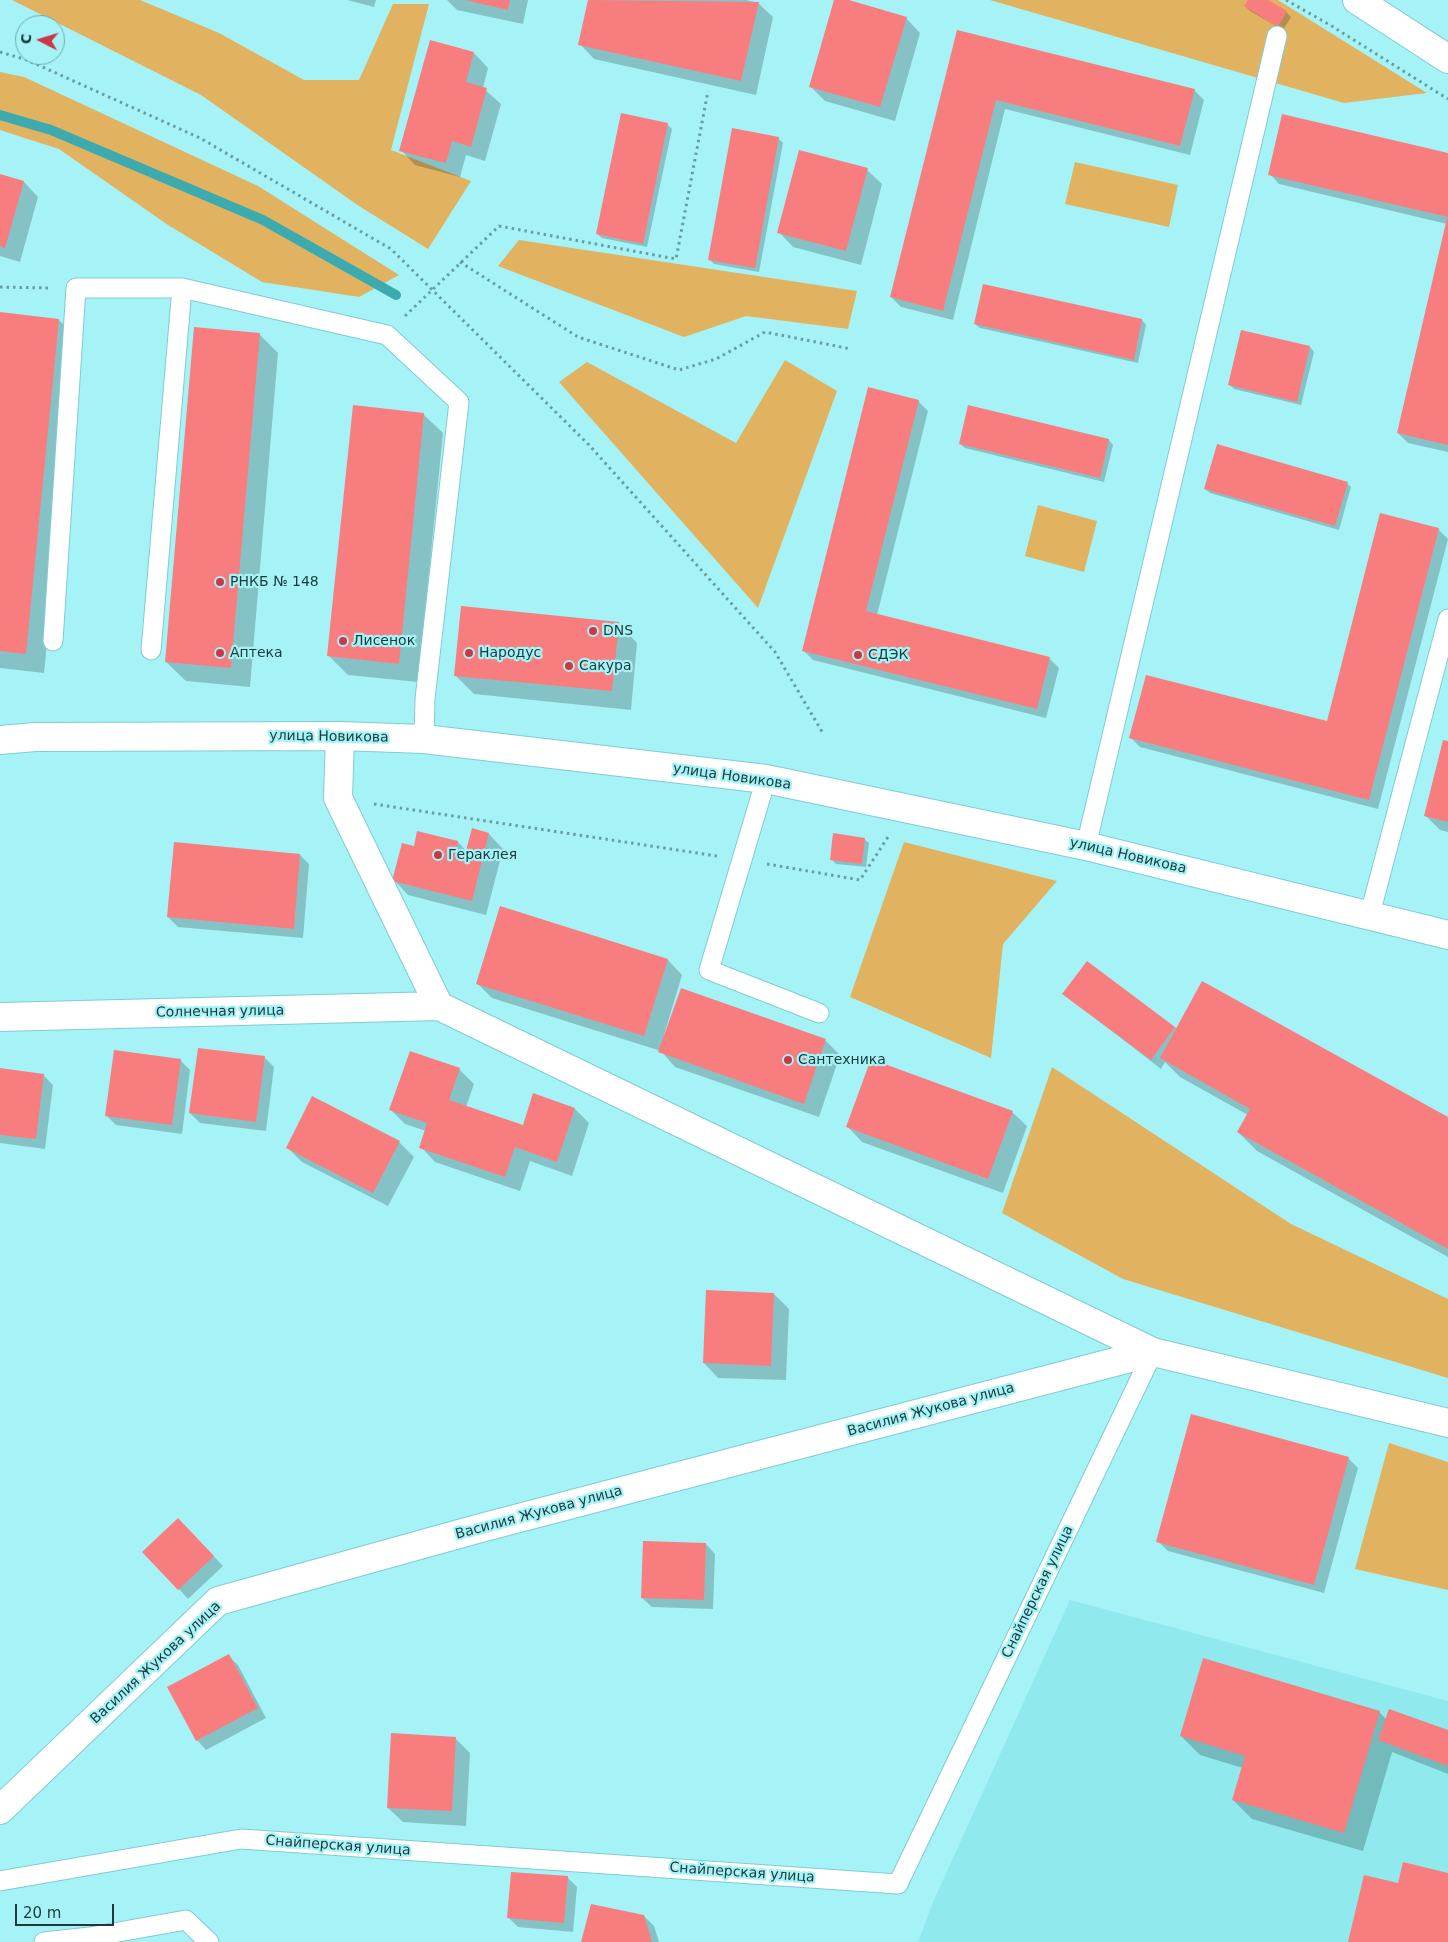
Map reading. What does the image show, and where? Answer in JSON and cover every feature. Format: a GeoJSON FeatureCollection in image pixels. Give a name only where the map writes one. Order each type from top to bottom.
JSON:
{"type":"FeatureCollection","features":[{"type":"Feature","properties":{"kind":"street"},"geometry":{"type":"LineString","coordinates":[[1357,0],[1448,59]]}},
{"type":"Feature","properties":{"kind":"street"},"geometry":{"type":"LineString","coordinates":[[340,736],[338,798],[439,1006],[1153,1352],[1448,1423]]}},
{"type":"Feature","properties":{"kind":"street","name":"улица Новикова"},"geometry":{"type":"LineString","coordinates":[[0,740],[35,737],[340,736],[424,739],[766,779],[1086,846],[1370,914],[1448,935]]}},
{"type":"Feature","properties":{"kind":"street","name":"Солнечная улица"},"geometry":{"type":"LineString","coordinates":[[0,1017],[439,1006]]}},
{"type":"Feature","properties":{"kind":"street","name":"Василия Жукова улица"},"geometry":{"type":"LineString","coordinates":[[0,1810],[218,1601],[476,1529],[1153,1352]]}},
{"type":"Feature","properties":{"kind":"lane"},"geometry":{"type":"LineString","coordinates":[[1086,846],[1277,36]]}},
{"type":"Feature","properties":{"kind":"lane"},"geometry":{"type":"LineString","coordinates":[[53,641],[76,288],[182,288],[387,335],[458,402],[425,699],[424,739]]}},
{"type":"Feature","properties":{"kind":"lane"},"geometry":{"type":"LineString","coordinates":[[151,650],[182,288]]}},
{"type":"Feature","properties":{"kind":"lane"},"geometry":{"type":"LineString","coordinates":[[1370,914],[1448,619]]}},
{"type":"Feature","properties":{"kind":"lane"},"geometry":{"type":"LineString","coordinates":[[766,779],[709,970],[819,1013]]}},
{"type":"Feature","properties":{"kind":"lane","name":"Снайперская улица"},"geometry":{"type":"LineString","coordinates":[[0,1881],[240,1839],[898,1884],[1153,1352]]}},
{"type":"Feature","properties":{"kind":"lane"},"geometry":{"type":"LineString","coordinates":[[44,1942],[90,1937],[186,1920],[208,1942]]}},
{"type":"Feature","properties":{"kind":"path"},"geometry":{"type":"LineString","coordinates":[[1286,0],[1330,25],[1448,99]]}},
{"type":"Feature","properties":{"kind":"path"},"geometry":{"type":"LineString","coordinates":[[0,52],[27,60],[200,138],[391,249],[589,445],[775,652],[824,735]]}},
{"type":"Feature","properties":{"kind":"path"},"geometry":{"type":"LineString","coordinates":[[387,335],[432,289],[499,226],[676,259],[708,91]]}},
{"type":"Feature","properties":{"kind":"path"},"geometry":{"type":"LineString","coordinates":[[460,262],[578,337],[679,370],[716,360],[765,332],[852,349]]}},
{"type":"Feature","properties":{"kind":"path"},"geometry":{"type":"LineString","coordinates":[[0,287],[76,288]]}},
{"type":"Feature","properties":{"kind":"path"},"geometry":{"type":"LineString","coordinates":[[338,798],[860,880],[890,834]]}},
{"type":"Feature","properties":{"kind":"shaded area"},"geometry":{"type":"Polygon","coordinates":[[[12,0],[140,0],[219,33],[304,80],[359,80],[393,4],[429,4],[391,150],[471,181],[428,249],[359,206],[201,95],[65,27],[65,15],[42,15],[12,0]]]}},
{"type":"Feature","properties":{"kind":"shaded area"},"geometry":{"type":"Polygon","coordinates":[[[990,0],[1278,0],[1427,93],[1344,103],[990,0]]]}},
{"type":"Feature","properties":{"kind":"shaded area"},"geometry":{"type":"Polygon","coordinates":[[[0,72],[24,77],[258,186],[399,275],[359,297],[262,282],[168,225],[59,149],[0,130],[0,72]]]}},
{"type":"Feature","properties":{"kind":"shaded area"},"geometry":{"type":"Polygon","coordinates":[[[1075,162],[1178,185],[1169,227],[1065,204],[1075,162]]]}},
{"type":"Feature","properties":{"kind":"shaded area"},"geometry":{"type":"Polygon","coordinates":[[[519,240],[857,291],[848,329],[746,316],[684,337],[498,266],[519,240]]]}},
{"type":"Feature","properties":{"kind":"shaded area"},"geometry":{"type":"Polygon","coordinates":[[[785,360],[837,391],[758,608],[559,382],[587,362],[736,443],[785,360]]]}},
{"type":"Feature","properties":{"kind":"shaded area"},"geometry":{"type":"Polygon","coordinates":[[[1038,505],[1097,521],[1084,572],[1025,556],[1038,505]]]}},
{"type":"Feature","properties":{"kind":"shaded area"},"geometry":{"type":"Polygon","coordinates":[[[904,842],[1057,881],[1003,944],[991,1058],[850,997],[904,842]]]}},
{"type":"Feature","properties":{"kind":"shaded area"},"geometry":{"type":"Polygon","coordinates":[[[1052,1067],[1291,1224],[1448,1299],[1448,1378],[1123,1279],[1002,1213],[1052,1067]]]}},
{"type":"Feature","properties":{"kind":"shaded area"},"geometry":{"type":"Polygon","coordinates":[[[1389,1443],[1448,1462],[1448,1590],[1355,1569],[1389,1443]]]}},
{"type":"Feature","properties":{"kind":"shaded area"},"geometry":{"type":"Polygon","coordinates":[[[1070,1600],[1448,1701],[1448,1942],[918,1942],[933,1902],[1070,1600]]]}},
{"type":"Feature","properties":{"kind":"building"},"geometry":{"type":"Polygon","coordinates":[[[465,0],[510,0],[508,10],[465,0]]]}},
{"type":"Feature","properties":{"kind":"building"},"geometry":{"type":"Polygon","coordinates":[[[588,0],[759,2],[741,81],[578,45],[588,0]]]}},
{"type":"Feature","properties":{"kind":"building"},"geometry":{"type":"Polygon","coordinates":[[[834,0],[849,0],[907,17],[880,107],[809,87],[834,0]]]}},
{"type":"Feature","properties":{"kind":"building"},"geometry":{"type":"Polygon","coordinates":[[[1248,0],[1268,0],[1287,11],[1278,27],[1244,6],[1248,0]]]}},
{"type":"Feature","properties":{"kind":"building"},"geometry":{"type":"Polygon","coordinates":[[[957,30],[1195,89],[1180,146],[996,100],[943,311],[890,297],[957,30]]]}},
{"type":"Feature","properties":{"kind":"building"},"geometry":{"type":"Polygon","coordinates":[[[430,40],[474,52],[466,82],[487,88],[471,147],[452,141],[446,163],[399,151],[430,40]]]}},
{"type":"Feature","properties":{"kind":"building"},"geometry":{"type":"Polygon","coordinates":[[[621,113],[668,123],[643,244],[596,234],[621,113]]]}},
{"type":"Feature","properties":{"kind":"building"},"geometry":{"type":"Polygon","coordinates":[[[1282,114],[1448,153],[1448,217],[1268,175],[1282,114]]]}},
{"type":"Feature","properties":{"kind":"building"},"geometry":{"type":"Polygon","coordinates":[[[732,128],[779,137],[755,268],[708,260],[732,128]]]}},
{"type":"Feature","properties":{"kind":"building"},"geometry":{"type":"Polygon","coordinates":[[[799,150],[868,168],[846,251],[777,233],[799,150]]]}},
{"type":"Feature","properties":{"kind":"building"},"geometry":{"type":"Polygon","coordinates":[[[0,174],[24,181],[5,248],[0,246],[0,174]]]}},
{"type":"Feature","properties":{"kind":"building"},"geometry":{"type":"Polygon","coordinates":[[[1448,218],[1448,445],[1397,433],[1448,218]]]}},
{"type":"Feature","properties":{"kind":"building"},"geometry":{"type":"Polygon","coordinates":[[[983,284],[1142,319],[1134,360],[974,324],[983,284]]]}},
{"type":"Feature","properties":{"kind":"building"},"geometry":{"type":"Polygon","coordinates":[[[0,312],[59,319],[26,654],[0,651],[0,312]]]}},
{"type":"Feature","properties":{"kind":"building"},"geometry":{"type":"Polygon","coordinates":[[[194,327],[260,333],[231,668],[165,662],[194,327]]]}},
{"type":"Feature","properties":{"kind":"building"},"geometry":{"type":"Polygon","coordinates":[[[1241,330],[1310,346],[1297,402],[1228,385],[1241,330]]]}},
{"type":"Feature","properties":{"kind":"building"},"geometry":{"type":"Polygon","coordinates":[[[868,387],[919,400],[866,611],[1050,657],[1037,709],[802,651],[868,387]]]}},
{"type":"Feature","properties":{"kind":"building"},"geometry":{"type":"Polygon","coordinates":[[[353,405],[424,413],[399,664],[327,656],[353,405]]]}},
{"type":"Feature","properties":{"kind":"building"},"geometry":{"type":"Polygon","coordinates":[[[968,405],[1109,439],[1100,478],[959,444],[968,405]]]}},
{"type":"Feature","properties":{"kind":"building"},"geometry":{"type":"Polygon","coordinates":[[[1217,444],[1348,482],[1335,526],[1204,489],[1217,444]]]}},
{"type":"Feature","properties":{"kind":"building"},"geometry":{"type":"Polygon","coordinates":[[[1380,513],[1439,528],[1369,800],[1129,738],[1146,675],[1327,721],[1380,513]]]}},
{"type":"Feature","properties":{"kind":"building"},"geometry":{"type":"Polygon","coordinates":[[[461,606],[619,622],[612,691],[454,676],[461,606]]]}},
{"type":"Feature","properties":{"kind":"building"},"geometry":{"type":"Polygon","coordinates":[[[1443,740],[1448,741],[1448,822],[1424,816],[1443,740]]]}},
{"type":"Feature","properties":{"kind":"building"},"geometry":{"type":"Polygon","coordinates":[[[472,828],[489,833],[472,901],[392,881],[402,843],[414,846],[417,831],[458,841],[455,856],[464,858],[472,828]]]}},
{"type":"Feature","properties":{"kind":"building"},"geometry":{"type":"Polygon","coordinates":[[[833,833],[865,838],[862,864],[830,860],[833,833]]]}},
{"type":"Feature","properties":{"kind":"building"},"geometry":{"type":"Polygon","coordinates":[[[174,842],[300,854],[294,929],[167,917],[174,842]]]}},
{"type":"Feature","properties":{"kind":"building"},"geometry":{"type":"Polygon","coordinates":[[[500,906],[668,959],[644,1036],[476,984],[500,906]]]}},
{"type":"Feature","properties":{"kind":"building"},"geometry":{"type":"Polygon","coordinates":[[[1087,961],[1175,1027],[1151,1060],[1062,994],[1087,961]]]}},
{"type":"Feature","properties":{"kind":"building"},"geometry":{"type":"Polygon","coordinates":[[[1202,981],[1448,1117],[1448,1249],[1237,1132],[1250,1109],[1160,1058],[1202,981]]]}},
{"type":"Feature","properties":{"kind":"building"},"geometry":{"type":"Polygon","coordinates":[[[681,988],[826,1039],[804,1104],[658,1052],[681,988]]]}},
{"type":"Feature","properties":{"kind":"building"},"geometry":{"type":"Polygon","coordinates":[[[198,1048],[265,1056],[256,1122],[189,1113],[198,1048]]]}},
{"type":"Feature","properties":{"kind":"building"},"geometry":{"type":"Polygon","coordinates":[[[114,1050],[181,1059],[172,1125],[105,1116],[114,1050]]]}},
{"type":"Feature","properties":{"kind":"building"},"geometry":{"type":"Polygon","coordinates":[[[410,1051],[460,1068],[449,1100],[523,1125],[533,1093],[575,1108],[557,1162],[515,1147],[505,1177],[419,1148],[427,1123],[389,1110],[410,1051]]]}},
{"type":"Feature","properties":{"kind":"building"},"geometry":{"type":"Polygon","coordinates":[[[871,1059],[1013,1111],[988,1179],[846,1127],[871,1059]]]}},
{"type":"Feature","properties":{"kind":"building"},"geometry":{"type":"Polygon","coordinates":[[[0,1068],[44,1074],[36,1139],[0,1135],[0,1068]]]}},
{"type":"Feature","properties":{"kind":"building"},"geometry":{"type":"Polygon","coordinates":[[[312,1096],[400,1141],[373,1193],[286,1148],[312,1096]]]}},
{"type":"Feature","properties":{"kind":"building"},"geometry":{"type":"Polygon","coordinates":[[[706,1290],[774,1293],[771,1366],[703,1363],[706,1290]]]}},
{"type":"Feature","properties":{"kind":"building"},"geometry":{"type":"Polygon","coordinates":[[[1191,1414],[1349,1457],[1314,1585],[1156,1542],[1191,1414]]]}},
{"type":"Feature","properties":{"kind":"building"},"geometry":{"type":"Polygon","coordinates":[[[178,1518],[214,1556],[178,1590],[142,1552],[178,1518]]]}},
{"type":"Feature","properties":{"kind":"building"},"geometry":{"type":"Polygon","coordinates":[[[643,1541],[706,1543],[704,1600],[641,1598],[643,1541]]]}},
{"type":"Feature","properties":{"kind":"building"},"geometry":{"type":"Polygon","coordinates":[[[229,1654],[258,1708],[196,1741],[167,1687],[229,1654]]]}},
{"type":"Feature","properties":{"kind":"building"},"geometry":{"type":"Polygon","coordinates":[[[1203,1658],[1380,1711],[1344,1833],[1232,1800],[1245,1756],[1180,1736],[1203,1658]]]}},
{"type":"Feature","properties":{"kind":"building"},"geometry":{"type":"Polygon","coordinates":[[[1389,1709],[1448,1730],[1448,1766],[1378,1740],[1389,1709]]]}},
{"type":"Feature","properties":{"kind":"building"},"geometry":{"type":"Polygon","coordinates":[[[391,1733],[456,1737],[452,1811],[387,1808],[391,1733]]]}},
{"type":"Feature","properties":{"kind":"building"},"geometry":{"type":"Polygon","coordinates":[[[1403,1862],[1448,1873],[1448,1942],[1348,1942],[1364,1875],[1398,1883],[1403,1862]]]}},
{"type":"Feature","properties":{"kind":"building"},"geometry":{"type":"Polygon","coordinates":[[[511,1872],[568,1876],[564,1923],[507,1918],[511,1872]]]}},
{"type":"Feature","properties":{"kind":"building"},"geometry":{"type":"Polygon","coordinates":[[[591,1904],[644,1915],[652,1942],[581,1942],[591,1904]]]}},
{"type":"Feature","properties":{"kind":"waterway"},"geometry":{"type":"LineString","coordinates":[[0,115],[51,130],[263,220],[396,295]]}},
{"type":"Feature","properties":{"kind":"place","name":"РНКБ № 148"},"geometry":{"type":"Point","coordinates":[220,582]}},
{"type":"Feature","properties":{"kind":"place","name":"DNS"},"geometry":{"type":"Point","coordinates":[593,631]}},
{"type":"Feature","properties":{"kind":"place","name":"Лисенок"},"geometry":{"type":"Point","coordinates":[343,641]}},
{"type":"Feature","properties":{"kind":"place","name":"Аптека"},"geometry":{"type":"Point","coordinates":[220,653]}},
{"type":"Feature","properties":{"kind":"place","name":"Народус"},"geometry":{"type":"Point","coordinates":[469,653]}},
{"type":"Feature","properties":{"kind":"place","name":"СДЭК"},"geometry":{"type":"Point","coordinates":[858,655]}},
{"type":"Feature","properties":{"kind":"place","name":"Сакура"},"geometry":{"type":"Point","coordinates":[569,666]}},
{"type":"Feature","properties":{"kind":"place","name":"Гераклея"},"geometry":{"type":"Point","coordinates":[438,855]}},
{"type":"Feature","properties":{"kind":"place","name":"Сантехника"},"geometry":{"type":"Point","coordinates":[788,1060]}}]}
